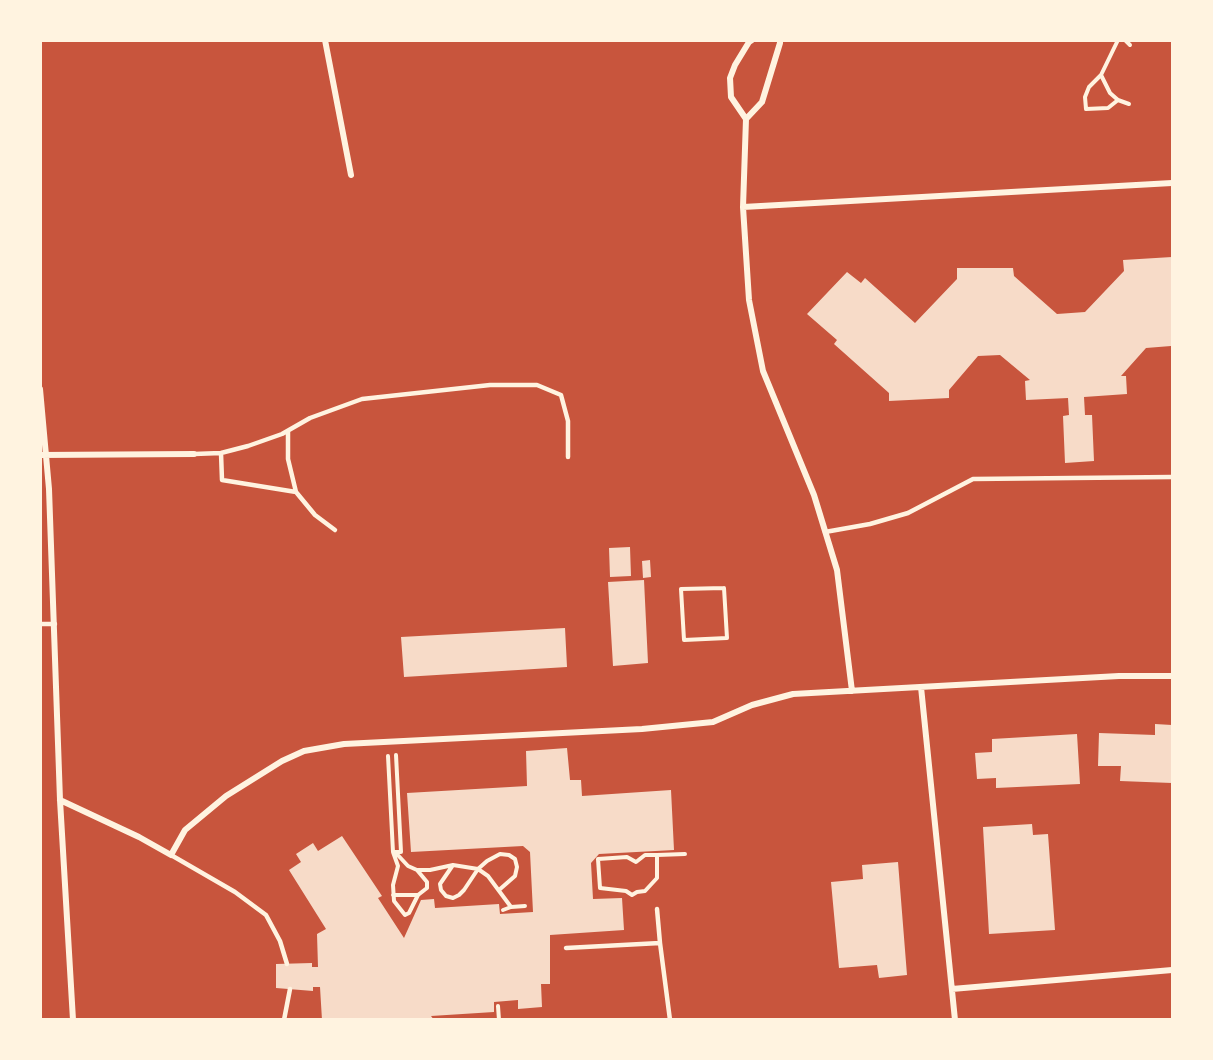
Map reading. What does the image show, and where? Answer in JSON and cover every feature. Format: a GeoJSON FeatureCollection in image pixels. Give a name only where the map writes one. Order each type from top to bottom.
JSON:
{"type":"FeatureCollection","features":[{"type":"Feature","properties":{"kind":"street"},"geometry":{"type":"LineString","coordinates":[[325,40],[351,175]]}},
{"type":"Feature","properties":{"kind":"street"},"geometry":{"type":"LineString","coordinates":[[752,40],[748,42],[730,78],[730,98],[746,119],[743,207],[749,300],[764,371],[814,495],[837,570],[852,691]]}},
{"type":"Feature","properties":{"kind":"street"},"geometry":{"type":"LineString","coordinates":[[746,119],[762,102],[780,40]]}},
{"type":"Feature","properties":{"kind":"street"},"geometry":{"type":"LineString","coordinates":[[743,207],[1173,183]]}},
{"type":"Feature","properties":{"kind":"street"},"geometry":{"type":"LineString","coordinates":[[40,389],[43,455],[49,489],[60,800],[73,1020]]}},
{"type":"Feature","properties":{"kind":"street"},"geometry":{"type":"LineString","coordinates":[[43,455],[194,454]]}},
{"type":"Feature","properties":{"kind":"street"},"geometry":{"type":"LineString","coordinates":[[60,800],[140,837],[171,855],[185,830],[226,796],[282,761],[304,751],[344,744],[642,729],[713,722],[752,705],[793,694],[1119,676],[1173,676]]}},
{"type":"Feature","properties":{"kind":"street"},"geometry":{"type":"LineString","coordinates":[[921,687],[955,1020]]}},
{"type":"Feature","properties":{"kind":"street"},"geometry":{"type":"LineString","coordinates":[[952,989],[1173,970]]}},
{"type":"Feature","properties":{"kind":"lane"},"geometry":{"type":"LineString","coordinates":[[194,454],[221,453],[248,446],[288,431],[310,418],[362,399],[489,384],[537,385],[561,395],[568,422],[568,457]]}},
{"type":"Feature","properties":{"kind":"lane"},"geometry":{"type":"LineString","coordinates":[[288,431],[288,459],[296,492],[315,515],[335,530]]}},
{"type":"Feature","properties":{"kind":"lane"},"geometry":{"type":"LineString","coordinates":[[221,453],[222,480],[296,492]]}},
{"type":"Feature","properties":{"kind":"lane"},"geometry":{"type":"LineString","coordinates":[[825,532],[870,524],[908,513],[972,479],[1173,477]]}},
{"type":"Feature","properties":{"kind":"lane"},"geometry":{"type":"LineString","coordinates":[[40,624],[55,624]]}},
{"type":"Feature","properties":{"kind":"lane"},"geometry":{"type":"LineString","coordinates":[[171,855],[235,892],[266,915],[287,964]]}},
{"type":"Feature","properties":{"kind":"lane"},"geometry":{"type":"LineString","coordinates":[[657,909],[670,1020]]}},
{"type":"Feature","properties":{"kind":"lane"},"geometry":{"type":"LineString","coordinates":[[566,948],[660,943]]}},
{"type":"Feature","properties":{"kind":"lane"},"geometry":{"type":"LineString","coordinates":[[284,1020],[290,989]]}},
{"type":"Feature","properties":{"kind":"path"},"geometry":{"type":"LineString","coordinates":[[1118,40],[1101,75],[1089,87],[1085,97],[1086,109],[1108,108],[1119,100]]}},
{"type":"Feature","properties":{"kind":"path"},"geometry":{"type":"LineString","coordinates":[[1125,40],[1130,45]]}},
{"type":"Feature","properties":{"kind":"path"},"geometry":{"type":"LineString","coordinates":[[1101,75],[1110,93],[1129,104]]}},
{"type":"Feature","properties":{"kind":"path"},"geometry":{"type":"LineString","coordinates":[[724,588],[727,638],[705,639],[684,640],[681,590],[724,588]]}},
{"type":"Feature","properties":{"kind":"path"},"geometry":{"type":"LineString","coordinates":[[394,852],[401,852],[396,754]]}},
{"type":"Feature","properties":{"kind":"path"},"geometry":{"type":"LineString","coordinates":[[387,755],[394,852],[398,866],[393,878],[394,901],[405,915],[410,913],[418,895],[427,888]]}},
{"type":"Feature","properties":{"kind":"path"},"geometry":{"type":"LineString","coordinates":[[394,852],[408,866],[417,870],[453,865],[478,869],[488,876],[511,907]]}},
{"type":"Feature","properties":{"kind":"path"},"geometry":{"type":"LineString","coordinates":[[453,865],[440,884],[446,896],[453,897],[459,895],[478,869],[487,861],[500,854],[509,855],[515,859],[517,867],[515,876],[499,890]]}},
{"type":"Feature","properties":{"kind":"path"},"geometry":{"type":"LineString","coordinates":[[657,855],[657,878],[645,891],[637,891],[632,896],[626,891],[600,888],[598,859],[627,857],[636,862],[645,855],[685,854]]}},
{"type":"Feature","properties":{"kind":"path"},"geometry":{"type":"LineString","coordinates":[[417,870],[427,882]]}},
{"type":"Feature","properties":{"kind":"path"},"geometry":{"type":"LineString","coordinates":[[428,894],[427,882],[430,870]]}},
{"type":"Feature","properties":{"kind":"path"},"geometry":{"type":"LineString","coordinates":[[393,895],[418,895]]}},
{"type":"Feature","properties":{"kind":"path"},"geometry":{"type":"LineString","coordinates":[[503,909],[525,906]]}},
{"type":"Feature","properties":{"kind":"path"},"geometry":{"type":"LineString","coordinates":[[498,1006],[499,1020]]}},
{"type":"Feature","properties":{"kind":"building"},"geometry":{"type":"Polygon","coordinates":[[[1172,257],[1172,348],[1171,346],[1146,348],[1121,376],[1126,376],[1127,394],[1084,397],[1085,415],[1092,415],[1094,461],[1065,463],[1063,416],[1069,415],[1068,398],[1026,400],[1025,381],[1030,380],[1000,355],[978,356],[949,390],[949,398],[889,401],[889,393],[834,344],[837,340],[807,314],[847,272],[861,283],[865,278],[915,323],[957,279],[957,268],[1013,268],[1014,276],[1057,314],[1085,312],[1124,271],[1123,260],[1172,257]]]}},
{"type":"Feature","properties":{"kind":"building"},"geometry":{"type":"Polygon","coordinates":[[[630,547],[631,576],[610,577],[609,548],[630,547]]]}},
{"type":"Feature","properties":{"kind":"building"},"geometry":{"type":"Polygon","coordinates":[[[650,560],[651,577],[643,578],[642,561],[650,560]]]}},
{"type":"Feature","properties":{"kind":"building"},"geometry":{"type":"Polygon","coordinates":[[[644,580],[648,663],[613,666],[608,582],[644,580]]]}},
{"type":"Feature","properties":{"kind":"building"},"geometry":{"type":"Polygon","coordinates":[[[565,628],[567,667],[404,677],[401,637],[565,628]]]}},
{"type":"Feature","properties":{"kind":"building"},"geometry":{"type":"Polygon","coordinates":[[[1155,724],[1172,725],[1172,783],[1120,781],[1121,766],[1098,766],[1099,733],[1155,735],[1155,724]]]}},
{"type":"Feature","properties":{"kind":"building"},"geometry":{"type":"Polygon","coordinates":[[[1077,734],[1080,784],[996,788],[996,778],[977,779],[975,753],[992,752],[992,739],[1077,734]]]}},
{"type":"Feature","properties":{"kind":"building"},"geometry":{"type":"Polygon","coordinates":[[[567,748],[570,780],[581,780],[582,796],[671,790],[674,850],[599,854],[591,863],[593,899],[622,898],[624,930],[550,935],[550,984],[541,984],[542,1007],[518,1009],[518,1000],[494,1002],[494,1012],[431,1016],[434,1020],[322,1020],[320,987],[313,987],[313,991],[276,988],[276,964],[312,963],[312,967],[318,967],[317,934],[326,929],[289,870],[301,862],[296,854],[313,843],[318,851],[342,836],[382,896],[378,898],[404,938],[421,900],[434,899],[435,908],[499,904],[500,914],[533,912],[530,852],[523,846],[411,852],[407,793],[527,786],[526,751],[567,748]]]}},
{"type":"Feature","properties":{"kind":"building"},"geometry":{"type":"Polygon","coordinates":[[[1032,824],[1033,835],[1048,834],[1055,930],[989,934],[983,827],[1032,824]]]}},
{"type":"Feature","properties":{"kind":"building"},"geometry":{"type":"Polygon","coordinates":[[[898,862],[907,975],[879,978],[877,965],[839,968],[831,882],[863,879],[862,865],[898,862]]]}}]}
